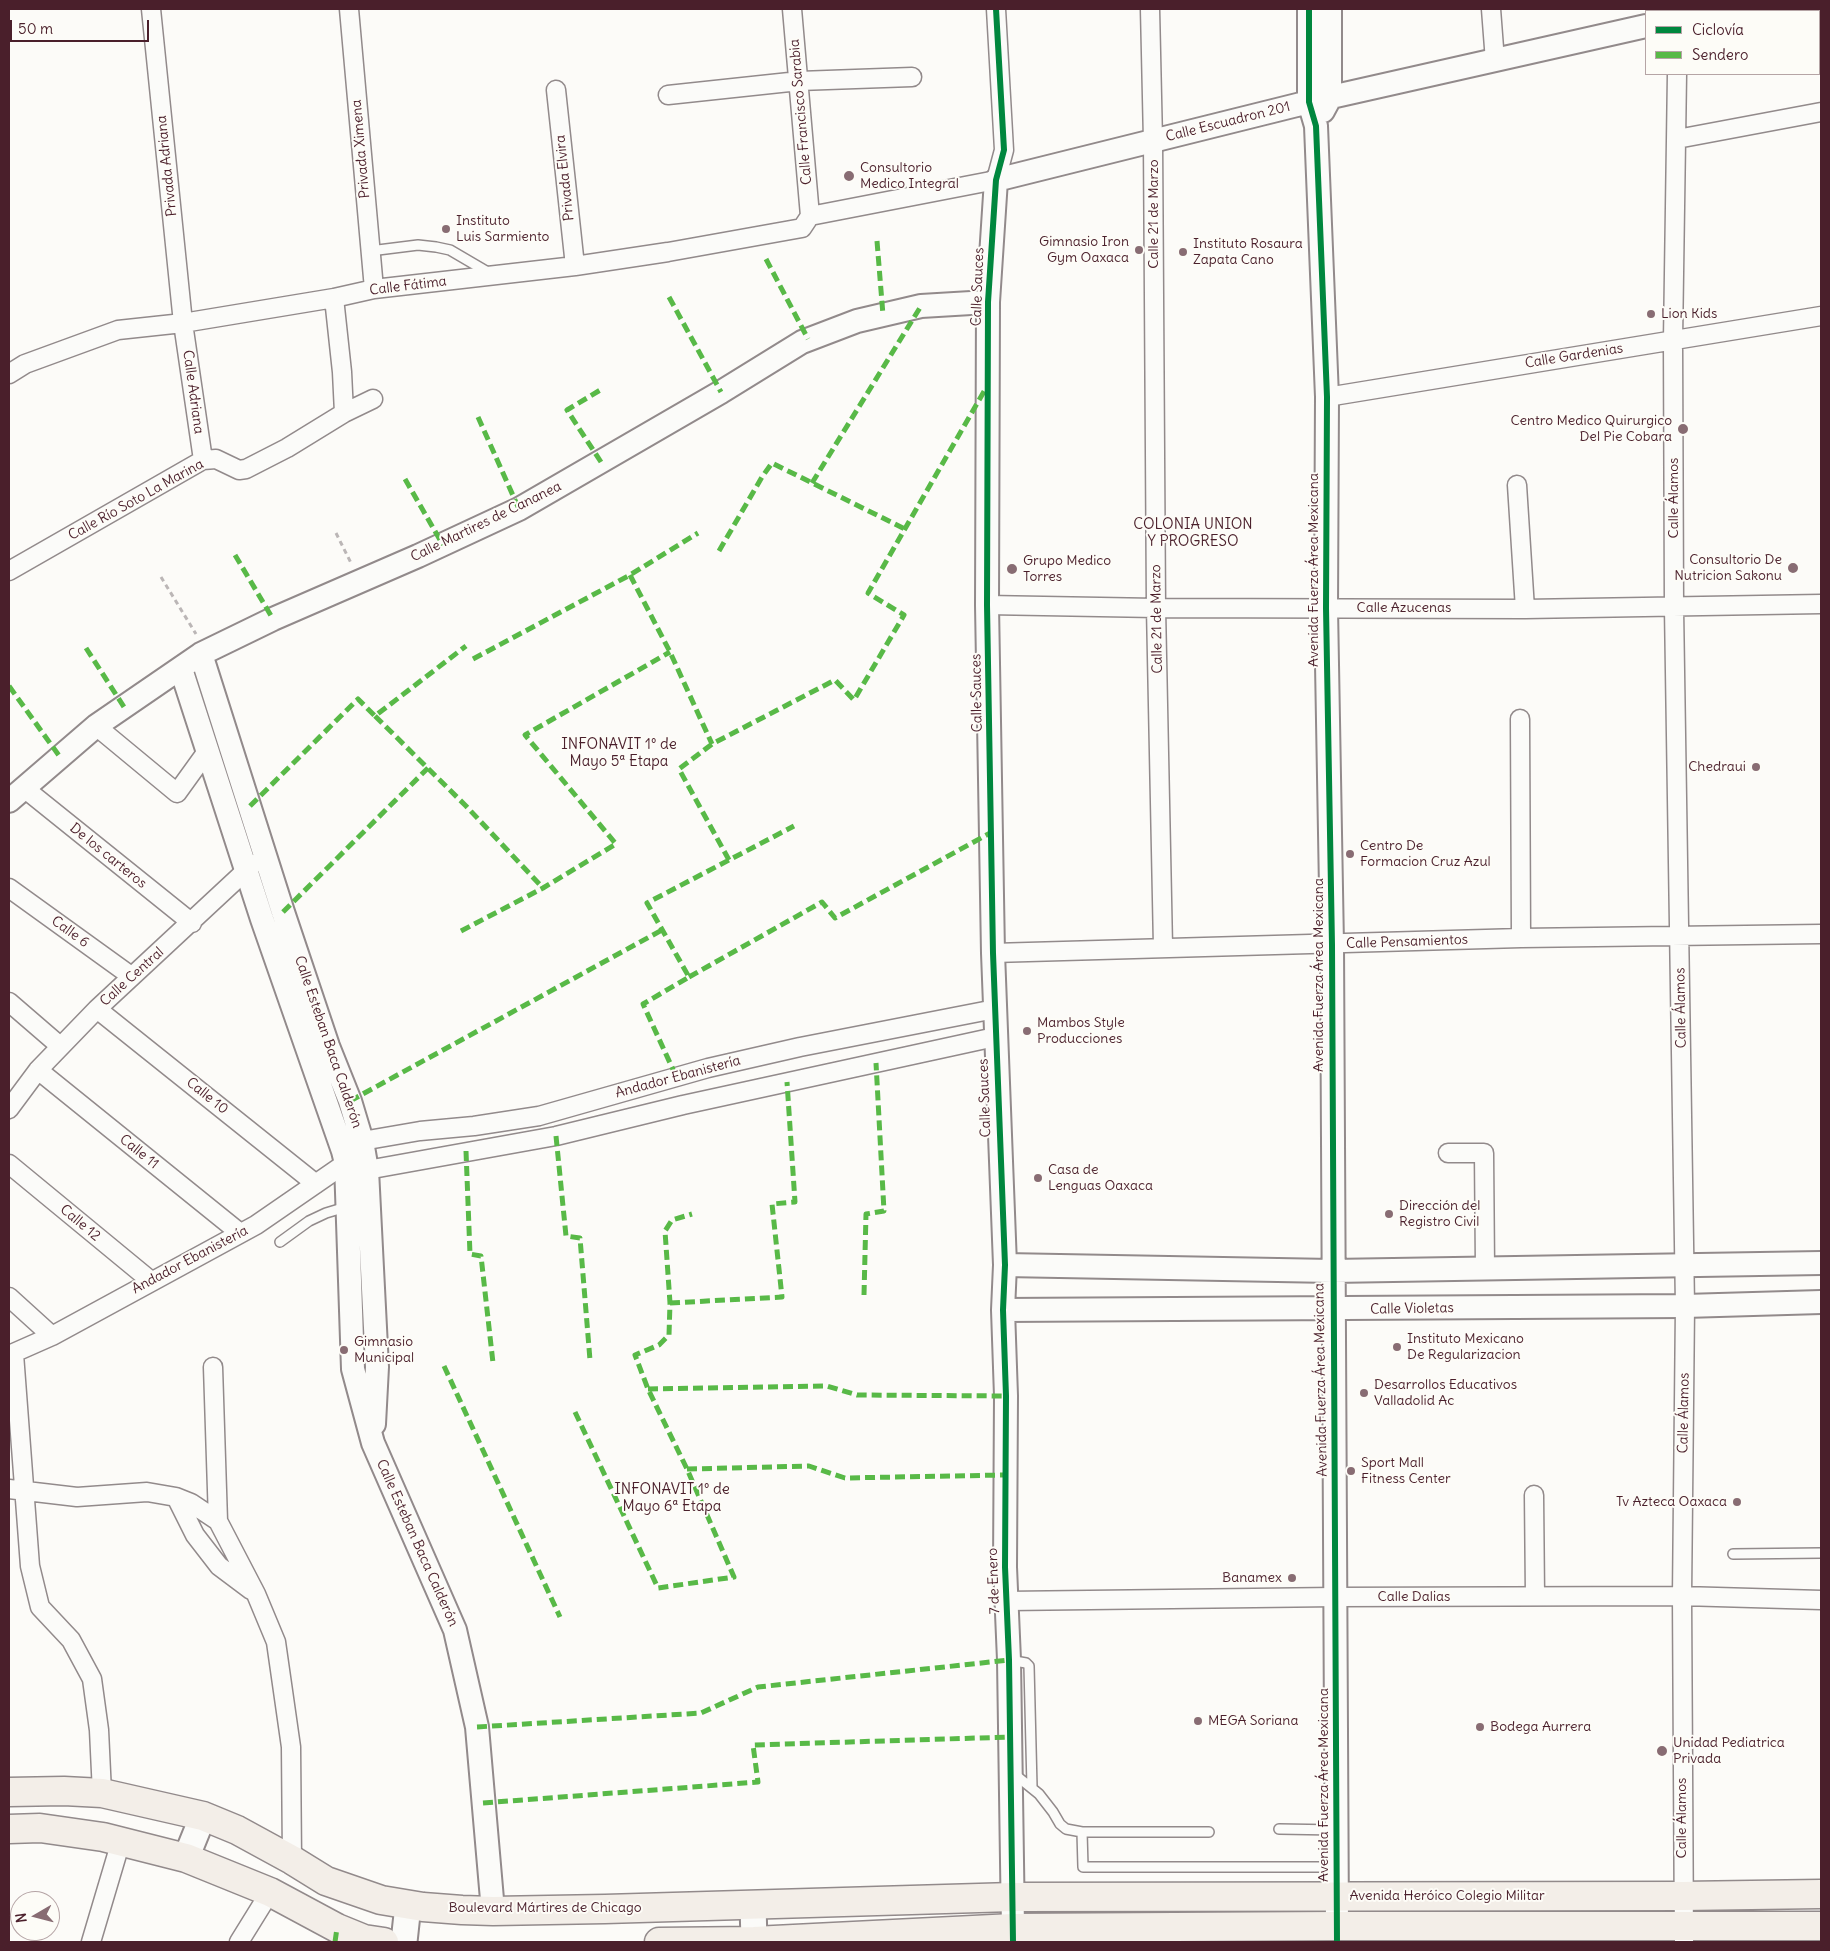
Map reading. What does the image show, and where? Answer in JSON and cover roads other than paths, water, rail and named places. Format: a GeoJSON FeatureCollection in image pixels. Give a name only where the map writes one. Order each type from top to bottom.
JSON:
{"type":"FeatureCollection","features":[{"type":"Feature","properties":{"kind":"main road","name":"Boulevard Mártires de Chicago"},"geometry":{"type":"LineString","coordinates":[[9,1792],[64,1791],[102,1793],[204,1816],[237,1830],[326,1881],[381,1900],[423,1907],[493,1911],[1013,1897]]}},
{"type":"Feature","properties":{"kind":"main road"},"geometry":{"type":"LineString","coordinates":[[186,1858],[204,1816]]}},
{"type":"Feature","properties":{"kind":"main road"},"geometry":{"type":"LineString","coordinates":[[9,1829],[40,1828],[103,1837],[186,1858],[270,1892],[337,1928],[364,1939],[384,1942]]}},
{"type":"Feature","properties":{"kind":"main road","name":"Avenida Heróico Colegio Militar"},"geometry":{"type":"LineString","coordinates":[[1013,1897],[1821,1894]]}},
{"type":"Feature","properties":{"kind":"main road"},"geometry":{"type":"LineString","coordinates":[[404,1942],[408,1905]]}},
{"type":"Feature","properties":{"kind":"main road"},"geometry":{"type":"LineString","coordinates":[[753,1905],[754,1940]]}},
{"type":"Feature","properties":{"kind":"main road"},"geometry":{"type":"LineString","coordinates":[[659,1942],[1013,1935],[1051,1931],[1528,1935],[1684,1934],[1821,1926]]}},
{"type":"Feature","properties":{"kind":"street","name":"Privada Adriana"},"geometry":{"type":"LineString","coordinates":[[151,9],[184,323]]}},
{"type":"Feature","properties":{"kind":"street","name":"Privada Ximena"},"geometry":{"type":"LineString","coordinates":[[348,9],[374,289]]}},
{"type":"Feature","properties":{"kind":"street","name":"Calle Francisco Sarabia"},"geometry":{"type":"LineString","coordinates":[[792,9],[810,216]]}},
{"type":"Feature","properties":{"kind":"street","name":"Calle Sauces"},"geometry":{"type":"LineString","coordinates":[[996,9],[1004,150],[996,180],[988,302],[987,605],[995,1037],[1005,1265]]}},
{"type":"Feature","properties":{"kind":"street","name":"Calle 21 de Marzo"},"geometry":{"type":"LineString","coordinates":[[1150,9],[1153,141],[1156,608],[1163,947]]}},
{"type":"Feature","properties":{"kind":"street","name":"Avenida Fuerza Área Mexicana"},"geometry":{"type":"LineString","coordinates":[[1309,9],[1320,100]]}},
{"type":"Feature","properties":{"kind":"street","name":"Avenida Fuerza Área Mexicana"},"geometry":{"type":"LineString","coordinates":[[1330,9],[1316,126],[1327,397],[1326,608],[1332,945],[1332,1271],[1334,1309],[1337,1934]]}},
{"type":"Feature","properties":{"kind":"street"},"geometry":{"type":"LineString","coordinates":[[1491,9],[1494,61]]}},
{"type":"Feature","properties":{"kind":"street","name":"Calle Escuadron 201"},"geometry":{"type":"LineString","coordinates":[[810,216],[996,180],[1320,100],[1645,26]]}},
{"type":"Feature","properties":{"kind":"street","name":"Calle Álamos"},"geometry":{"type":"LineString","coordinates":[[1677,75],[1672,340],[1674,608],[1685,1306],[1682,1596],[1682,1896],[1684,1934]]}},
{"type":"Feature","properties":{"kind":"street"},"geometry":{"type":"LineString","coordinates":[[668,94],[799,82],[912,77]]}},
{"type":"Feature","properties":{"kind":"street","name":"Privada Elvira"},"geometry":{"type":"LineString","coordinates":[[556,90],[575,266]]}},
{"type":"Feature","properties":{"kind":"street"},"geometry":{"type":"LineString","coordinates":[[1677,139],[1821,112]]}},
{"type":"Feature","properties":{"kind":"street","name":"Calle Fátima"},"geometry":{"type":"LineString","coordinates":[[9,374],[25,364],[118,330],[184,323],[334,298],[374,289],[575,266],[668,252],[802,228],[810,216]]}},
{"type":"Feature","properties":{"kind":"street"},"geometry":{"type":"LineString","coordinates":[[334,298],[342,372],[344,413]]}},
{"type":"Feature","properties":{"kind":"street","name":"Calle Martires de Cananea"},"geometry":{"type":"LineString","coordinates":[[16,794],[96,726],[204,653],[274,618],[360,582],[527,505],[721,392],[802,342],[857,321],[920,306],[988,302]]}},
{"type":"Feature","properties":{"kind":"street","name":"Calle Gardenias"},"geometry":{"type":"LineString","coordinates":[[1327,397],[1821,316]]}},
{"type":"Feature","properties":{"kind":"street","name":"Calle Adriana"},"geometry":{"type":"LineString","coordinates":[[184,323],[203,460]]}},
{"type":"Feature","properties":{"kind":"street","name":"Calle Río Soto La Marina"},"geometry":{"type":"LineString","coordinates":[[9,571],[203,460],[216,459],[239,470],[246,469],[287,448],[344,413],[373,399]]}},
{"type":"Feature","properties":{"kind":"street"},"geometry":{"type":"LineString","coordinates":[[1517,485],[1525,609]]}},
{"type":"Feature","properties":{"kind":"street","name":"Calle Azucenas"},"geometry":{"type":"LineString","coordinates":[[987,605],[1156,608],[1525,609],[1674,608],[1821,604]]}},
{"type":"Feature","properties":{"kind":"street","name":"Calle Esteban Baca Calderón"},"geometry":{"type":"LineString","coordinates":[[204,653],[264,853],[318,1050]]}},
{"type":"Feature","properties":{"kind":"street","name":"Calle Esteban Baca Calderón"},"geometry":{"type":"LineString","coordinates":[[181,669],[247,871],[318,1050],[350,1101],[360,1157],[358,1207],[377,1367],[373,1443],[455,1630],[477,1727],[493,1911]]}},
{"type":"Feature","properties":{"kind":"street"},"geometry":{"type":"LineString","coordinates":[[1520,720],[1521,938]]}},
{"type":"Feature","properties":{"kind":"street"},"geometry":{"type":"LineString","coordinates":[[96,726],[177,793],[208,750]]}},
{"type":"Feature","properties":{"kind":"street","name":"De los carteros"},"geometry":{"type":"LineString","coordinates":[[16,794],[192,923]]}},
{"type":"Feature","properties":{"kind":"street","name":"Calle Central"},"geometry":{"type":"LineString","coordinates":[[9,1109],[38,1070],[60,1046],[131,976],[192,923],[264,853]]}},
{"type":"Feature","properties":{"kind":"street","name":"Calle 6"},"geometry":{"type":"LineString","coordinates":[[9,888],[131,976]]}},
{"type":"Feature","properties":{"kind":"street","name":"Calle Pensamientos"},"geometry":{"type":"LineString","coordinates":[[993,953],[1163,947],[1332,945],[1521,938],[1821,934]]}},
{"type":"Feature","properties":{"kind":"street"},"geometry":{"type":"LineString","coordinates":[[9,1002],[60,1046]]}},
{"type":"Feature","properties":{"kind":"street","name":"Calle 10"},"geometry":{"type":"LineString","coordinates":[[97,1009],[316,1184]]}},
{"type":"Feature","properties":{"kind":"street","name":"Andador Ebanistería"},"geometry":{"type":"LineString","coordinates":[[11,1354],[52,1336],[256,1225],[360,1157],[420,1131],[539,1116],[676,1076],[726,1064],[800,1047],[995,1009]]}},
{"type":"Feature","properties":{"kind":"street","name":"Andador Ebanistería"},"geometry":{"type":"LineString","coordinates":[[360,1157],[556,1136],[683,1105],[995,1037]]}},
{"type":"Feature","properties":{"kind":"street","name":"Calle 11"},"geometry":{"type":"LineString","coordinates":[[38,1070],[240,1233]]}},
{"type":"Feature","properties":{"kind":"street"},"geometry":{"type":"LineString","coordinates":[[1448,1153],[1484,1153],[1485,1268]]}},
{"type":"Feature","properties":{"kind":"street","name":"Calle 12"},"geometry":{"type":"LineString","coordinates":[[9,1164],[151,1281]]}},
{"type":"Feature","properties":{"kind":"street"},"geometry":{"type":"LineString","coordinates":[[1005,1265],[1332,1271],[1821,1264]]}},
{"type":"Feature","properties":{"kind":"street","name":"7 de Enero"},"geometry":{"type":"LineString","coordinates":[[1005,1265],[1003,1310],[1006,1396],[1004,1475],[1013,1935]]}},
{"type":"Feature","properties":{"kind":"street"},"geometry":{"type":"LineString","coordinates":[[9,1297],[52,1336]]}},
{"type":"Feature","properties":{"kind":"street","name":"Calle Violetas"},"geometry":{"type":"LineString","coordinates":[[1003,1310],[1685,1306],[1821,1302]]}},
{"type":"Feature","properties":{"kind":"street"},"geometry":{"type":"LineString","coordinates":[[11,1354],[16,1490],[30,1566],[40,1607],[71,1640],[92,1679],[99,1730],[102,1793]]}},
{"type":"Feature","properties":{"kind":"street"},"geometry":{"type":"LineString","coordinates":[[213,1367],[218,1521],[256,1594],[276,1642],[291,1747],[292,1860]]}},
{"type":"Feature","properties":{"kind":"street"},"geometry":{"type":"LineString","coordinates":[[16,1490],[77,1497],[147,1492],[176,1497],[200,1508],[218,1521]]}},
{"type":"Feature","properties":{"kind":"street"},"geometry":{"type":"LineString","coordinates":[[1534,1495],[1535,1596]]}},
{"type":"Feature","properties":{"kind":"street"},"geometry":{"type":"LineString","coordinates":[[176,1497],[194,1535],[219,1566],[256,1594]]}},
{"type":"Feature","properties":{"kind":"street","name":"Calle Dalias"},"geometry":{"type":"LineString","coordinates":[[1007,1601],[1535,1596],[1682,1596],[1821,1600]]}},
{"type":"Feature","properties":{"kind":"street"},"geometry":{"type":"LineString","coordinates":[[91,1942],[120,1841]]}},
{"type":"Feature","properties":{"kind":"street"},"geometry":{"type":"LineString","coordinates":[[239,1942],[270,1892]]}},
{"type":"Feature","properties":{"kind":"lane"},"geometry":{"type":"LineString","coordinates":[[370,251],[418,245],[436,247],[450,250],[493,275]]}},
{"type":"Feature","properties":{"kind":"lane"},"geometry":{"type":"LineString","coordinates":[[280,1242],[326,1212],[358,1207]]}},
{"type":"Feature","properties":{"kind":"lane"},"geometry":{"type":"LineString","coordinates":[[1733,1554],[1821,1553]]}},
{"type":"Feature","properties":{"kind":"lane"},"geometry":{"type":"LineString","coordinates":[[1009,1660],[1026,1663],[1029,1666],[1032,1787]]}},
{"type":"Feature","properties":{"kind":"lane"},"geometry":{"type":"LineString","coordinates":[[1011,1772],[1032,1787],[1047,1802],[1060,1824],[1066,1829],[1082,1832],[1209,1832]]}},
{"type":"Feature","properties":{"kind":"lane"},"geometry":{"type":"LineString","coordinates":[[1280,1829],[1337,1830]]}},
{"type":"Feature","properties":{"kind":"lane"},"geometry":{"type":"LineString","coordinates":[[1082,1832],[1083,1867],[1338,1868]]}},
{"type":"Feature","properties":{"kind":"place","name":"Consultorio Medico Integral"},"geometry":{"type":"Point","coordinates":[849,176]}},
{"type":"Feature","properties":{"kind":"place","name":"Instituto Luis Sarmiento"},"geometry":{"type":"Point","coordinates":[446,229]}},
{"type":"Feature","properties":{"kind":"place","name":"Gimnasio Iron Gym Oaxaca"},"geometry":{"type":"Point","coordinates":[1139,250]}},
{"type":"Feature","properties":{"kind":"place","name":"Instituto Rosaura Zapata Cano"},"geometry":{"type":"Point","coordinates":[1183,252]}},
{"type":"Feature","properties":{"kind":"place","name":"Lion Kids"},"geometry":{"type":"Point","coordinates":[1651,314]}},
{"type":"Feature","properties":{"kind":"place","name":"Centro Medico Quirurgico Del Pie Cobara"},"geometry":{"type":"Point","coordinates":[1683,429]}},
{"type":"Feature","properties":{"kind":"place","name":"Consultorio De Nutricion Sakonu"},"geometry":{"type":"Point","coordinates":[1793,568]}},
{"type":"Feature","properties":{"kind":"place","name":"Grupo Medico Torres"},"geometry":{"type":"Point","coordinates":[1012,569]}},
{"type":"Feature","properties":{"kind":"place","name":"Chedraui"},"geometry":{"type":"Point","coordinates":[1756,767]}},
{"type":"Feature","properties":{"kind":"place","name":"Centro De Formacion Cruz Azul"},"geometry":{"type":"Point","coordinates":[1350,854]}},
{"type":"Feature","properties":{"kind":"place","name":"Mambos Style Producciones"},"geometry":{"type":"Point","coordinates":[1027,1031]}},
{"type":"Feature","properties":{"kind":"place","name":"Casa de Lenguas Oaxaca"},"geometry":{"type":"Point","coordinates":[1038,1178]}},
{"type":"Feature","properties":{"kind":"place","name":"Dirección del Registro Civil"},"geometry":{"type":"Point","coordinates":[1389,1214]}},
{"type":"Feature","properties":{"kind":"place","name":"Instituto Mexicano De Regularizacion"},"geometry":{"type":"Point","coordinates":[1397,1347]}},
{"type":"Feature","properties":{"kind":"place","name":"Gimnasio Municipal"},"geometry":{"type":"Point","coordinates":[344,1350]}},
{"type":"Feature","properties":{"kind":"place","name":"Desarrollos Educativos Valladolid Ac"},"geometry":{"type":"Point","coordinates":[1364,1393]}},
{"type":"Feature","properties":{"kind":"place","name":"Sport Mall Fitness Center"},"geometry":{"type":"Point","coordinates":[1351,1471]}},
{"type":"Feature","properties":{"kind":"place","name":"Tv Azteca Oaxaca"},"geometry":{"type":"Point","coordinates":[1737,1502]}},
{"type":"Feature","properties":{"kind":"place","name":"Banamex"},"geometry":{"type":"Point","coordinates":[1292,1578]}},
{"type":"Feature","properties":{"kind":"place","name":"MEGA Soriana"},"geometry":{"type":"Point","coordinates":[1198,1721]}},
{"type":"Feature","properties":{"kind":"place","name":"Bodega Aurrera"},"geometry":{"type":"Point","coordinates":[1480,1727]}},
{"type":"Feature","properties":{"kind":"place","name":"Unidad Pediatrica Privada"},"geometry":{"type":"Point","coordinates":[1662,1751]}},
{"type":"Feature","properties":{"kind":"district","name":"COLONIA UNION Y PROGRESO"},"geometry":{"type":"Point","coordinates":[1193,534]}},
{"type":"Feature","properties":{"kind":"district","name":"INFONAVIT 1º de Mayo 5ª Etapa"},"geometry":{"type":"Point","coordinates":[619,754]}},
{"type":"Feature","properties":{"kind":"district","name":"INFONAVIT 1º de Mayo 6ª Etapa"},"geometry":{"type":"Point","coordinates":[672,1498]}}]}
